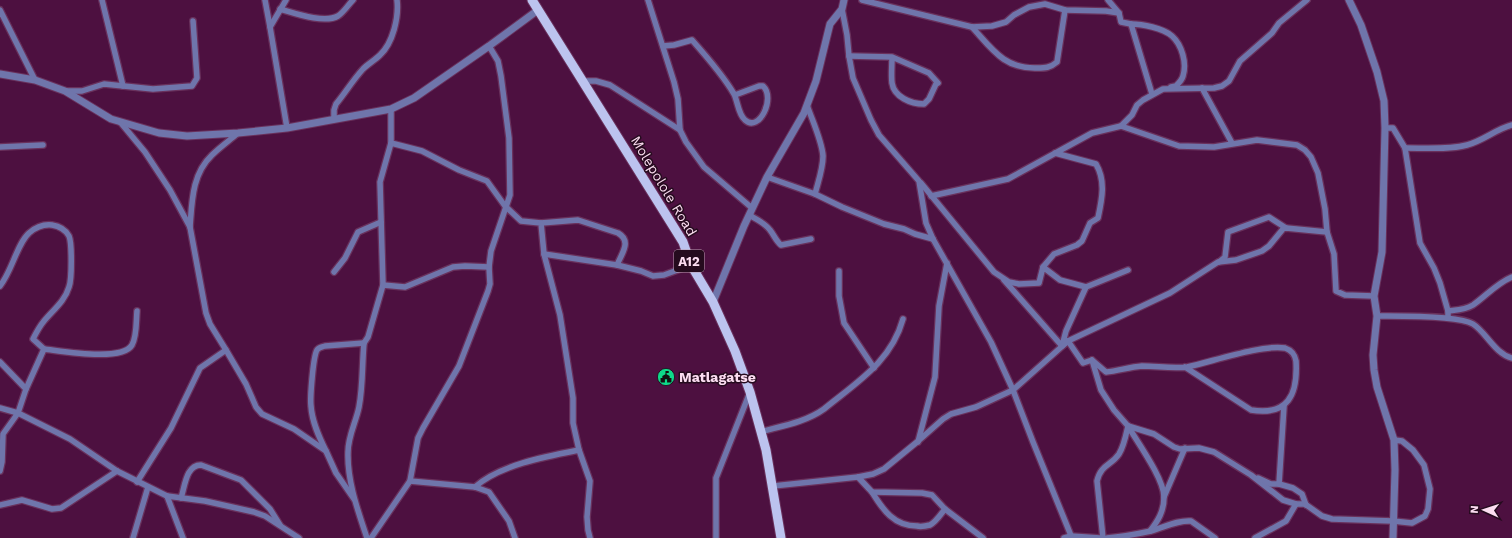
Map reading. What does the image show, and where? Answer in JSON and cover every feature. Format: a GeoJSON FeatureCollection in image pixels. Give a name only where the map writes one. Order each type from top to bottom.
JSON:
{"type":"FeatureCollection","features":[{"type":"Feature","properties":{"kind":"main road","name":"Molepolole Road"},"geometry":{"type":"LineString","coordinates":[[532,0],[683,242],[691,265],[713,302],[735,351],[750,392],[766,450],[781,538]]}},
{"type":"Feature","properties":{"kind":"street"},"geometry":{"type":"LineString","coordinates":[[102,0],[123,86]]}},
{"type":"Feature","properties":{"kind":"street"},"geometry":{"type":"LineString","coordinates":[[265,0],[287,128]]}},
{"type":"Feature","properties":{"kind":"street"},"geometry":{"type":"LineString","coordinates":[[270,27],[286,0]]}},
{"type":"Feature","properties":{"kind":"street"},"geometry":{"type":"LineString","coordinates":[[280,9],[309,17],[336,17],[353,0]]}},
{"type":"Feature","properties":{"kind":"street"},"geometry":{"type":"LineString","coordinates":[[334,119],[336,104],[364,69],[380,56],[386,48],[394,32],[398,5],[397,0]]}},
{"type":"Feature","properties":{"kind":"street"},"geometry":{"type":"LineString","coordinates":[[648,0],[678,99],[680,130],[689,147],[704,167],[763,223],[781,245],[811,239]]}},
{"type":"Feature","properties":{"kind":"street"},"geometry":{"type":"LineString","coordinates":[[713,302],[751,211],[767,177],[804,113],[816,81],[830,24],[842,8],[844,0]]}},
{"type":"Feature","properties":{"kind":"street"},"geometry":{"type":"LineString","coordinates":[[862,0],[972,27],[992,26],[1006,22],[1014,15],[1029,7],[1045,4],[1065,10],[1106,11],[1119,13]]}},
{"type":"Feature","properties":{"kind":"street"},"geometry":{"type":"LineString","coordinates":[[1045,4],[1050,0]]}},
{"type":"Feature","properties":{"kind":"street"},"geometry":{"type":"LineString","coordinates":[[931,196],[1008,179],[1092,133],[1121,126],[1132,115],[1137,105],[1152,94],[1163,89],[1176,86],[1184,74],[1183,57],[1180,46],[1172,36],[1165,32],[1144,24],[1121,22],[1119,13],[1108,0]]}},
{"type":"Feature","properties":{"kind":"street"},"geometry":{"type":"LineString","coordinates":[[1163,89],[1214,88],[1222,86],[1228,81],[1240,62],[1272,33],[1279,23],[1307,0]]}},
{"type":"Feature","properties":{"kind":"street"},"geometry":{"type":"LineString","coordinates":[[1349,0],[1361,25],[1382,88],[1385,128],[1382,252],[1374,296],[1377,316],[1373,355],[1377,387],[1394,440],[1395,470],[1393,538]]}},
{"type":"Feature","properties":{"kind":"street"},"geometry":{"type":"LineString","coordinates":[[842,8],[853,78],[879,135],[919,181],[986,265],[1002,279],[1062,346]]}},
{"type":"Feature","properties":{"kind":"street"},"geometry":{"type":"LineString","coordinates":[[0,10],[35,80]]}},
{"type":"Feature","properties":{"kind":"street"},"geometry":{"type":"LineString","coordinates":[[0,74],[35,80],[65,91],[111,119],[146,130],[187,136],[287,128],[391,109],[414,98],[538,10]]}},
{"type":"Feature","properties":{"kind":"street"},"geometry":{"type":"LineString","coordinates":[[972,27],[994,52],[1011,65],[1028,68],[1049,67],[1057,62],[1065,10]]}},
{"type":"Feature","properties":{"kind":"street"},"geometry":{"type":"LineString","coordinates":[[65,91],[82,91],[104,84],[153,89],[192,86],[197,78],[193,21]]}},
{"type":"Feature","properties":{"kind":"street"},"geometry":{"type":"LineString","coordinates":[[1131,24],[1152,94]]}},
{"type":"Feature","properties":{"kind":"street"},"geometry":{"type":"LineString","coordinates":[[663,46],[674,45],[692,40],[735,95],[742,116],[745,120],[753,123],[758,121],[764,114],[767,106],[768,93],[763,86],[759,86],[735,95]]}},
{"type":"Feature","properties":{"kind":"street"},"geometry":{"type":"LineString","coordinates":[[371,538],[410,481],[418,438],[459,366],[490,284],[491,251],[505,206],[509,200],[511,188],[509,138],[498,61],[489,46]]}},
{"type":"Feature","properties":{"kind":"street"},"geometry":{"type":"LineString","coordinates":[[849,56],[892,58],[929,73],[938,83],[936,84],[929,99],[924,104],[910,102],[903,98],[895,90],[892,84],[892,58]]}},
{"type":"Feature","properties":{"kind":"street"},"geometry":{"type":"LineString","coordinates":[[582,81],[596,81],[610,85],[680,130]]}},
{"type":"Feature","properties":{"kind":"street"},"geometry":{"type":"LineString","coordinates":[[1202,88],[1232,144]]}},
{"type":"Feature","properties":{"kind":"street"},"geometry":{"type":"LineString","coordinates":[[807,105],[822,148],[823,156],[815,194]]}},
{"type":"Feature","properties":{"kind":"street"},"geometry":{"type":"LineString","coordinates":[[367,538],[354,499],[348,460],[348,450],[349,440],[359,405],[364,343],[368,337],[384,284],[380,182],[391,143],[391,109]]}},
{"type":"Feature","properties":{"kind":"street"},"geometry":{"type":"LineString","coordinates":[[121,122],[145,152],[170,190],[190,227]]}},
{"type":"Feature","properties":{"kind":"street"},"geometry":{"type":"LineString","coordinates":[[1405,148],[1449,148],[1467,145],[1512,125]]}},
{"type":"Feature","properties":{"kind":"street"},"geometry":{"type":"LineString","coordinates":[[1121,126],[1179,146],[1214,146],[1257,140],[1297,145],[1305,150],[1311,158],[1318,173],[1326,209],[1327,232],[1334,254],[1336,291],[1345,295],[1374,296]]}},
{"type":"Feature","properties":{"kind":"street"},"geometry":{"type":"LineString","coordinates":[[1385,128],[1393,128],[1405,148],[1420,243],[1434,268],[1440,283],[1448,311],[1448,318]]}},
{"type":"Feature","properties":{"kind":"street"},"geometry":{"type":"LineString","coordinates":[[238,133],[212,155],[199,172],[194,188],[190,227],[206,313],[210,324],[246,384],[256,407],[262,414],[294,429],[326,451]]}},
{"type":"Feature","properties":{"kind":"street"},"geometry":{"type":"LineString","coordinates":[[391,143],[422,151],[459,170],[487,181],[505,206],[521,221],[540,223],[578,220],[622,235],[625,239],[626,245],[617,265]]}},
{"type":"Feature","properties":{"kind":"street"},"geometry":{"type":"LineString","coordinates":[[0,147],[43,145]]}},
{"type":"Feature","properties":{"kind":"street"},"geometry":{"type":"LineString","coordinates":[[1002,279],[1019,284],[1039,283],[1043,267],[1054,254],[1077,245],[1082,240],[1090,223],[1098,218],[1102,195],[1102,175],[1096,164],[1055,153]]}},
{"type":"Feature","properties":{"kind":"street"},"geometry":{"type":"LineString","coordinates":[[767,177],[815,194],[884,224],[933,239]]}},
{"type":"Feature","properties":{"kind":"street"},"geometry":{"type":"LineString","coordinates":[[919,181],[926,223],[933,239],[991,342],[1013,390],[1072,537]]}},
{"type":"Feature","properties":{"kind":"street"},"geometry":{"type":"LineString","coordinates":[[1062,346],[1068,341],[1170,293],[1218,262],[1225,257],[1228,232],[1269,217],[1286,228],[1327,232]]}},
{"type":"Feature","properties":{"kind":"street"},"geometry":{"type":"LineString","coordinates":[[334,272],[345,258],[358,232],[381,222]]}},
{"type":"Feature","properties":{"kind":"street"},"geometry":{"type":"LineString","coordinates":[[540,223],[544,254],[560,315],[573,398],[573,423],[590,481],[587,517],[590,538]]}},
{"type":"Feature","properties":{"kind":"street"},"geometry":{"type":"LineString","coordinates":[[0,286],[8,274],[24,239],[29,233],[37,227],[46,225],[58,226],[65,231],[70,238],[71,274],[69,287],[64,298],[44,321],[33,339],[44,349],[104,355],[126,351],[131,347],[135,339],[137,311]]}},
{"type":"Feature","properties":{"kind":"street"},"geometry":{"type":"LineString","coordinates":[[1218,262],[1236,260],[1262,251],[1269,246],[1283,229],[1286,228]]}},
{"type":"Feature","properties":{"kind":"street"},"geometry":{"type":"LineString","coordinates":[[544,254],[617,265],[641,271],[653,276],[664,275],[691,265]]}},
{"type":"Feature","properties":{"kind":"street"},"geometry":{"type":"LineString","coordinates":[[918,442],[935,377],[939,306],[947,263]]}},
{"type":"Feature","properties":{"kind":"street"},"geometry":{"type":"LineString","coordinates":[[384,284],[405,287],[454,267],[490,267]]}},
{"type":"Feature","properties":{"kind":"street"},"geometry":{"type":"LineString","coordinates":[[1043,267],[1060,280],[1086,287],[1128,270]]}},
{"type":"Feature","properties":{"kind":"street"},"geometry":{"type":"LineString","coordinates":[[839,271],[839,296],[844,323],[874,368]]}},
{"type":"Feature","properties":{"kind":"street"},"geometry":{"type":"LineString","coordinates":[[1448,311],[1464,309],[1473,305],[1494,288],[1512,277]]}},
{"type":"Feature","properties":{"kind":"street"},"geometry":{"type":"LineString","coordinates":[[1062,346],[1066,331],[1086,287]]}},
{"type":"Feature","properties":{"kind":"street"},"geometry":{"type":"LineString","coordinates":[[1377,316],[1448,318],[1472,324],[1501,351],[1512,358]]}},
{"type":"Feature","properties":{"kind":"street"},"geometry":{"type":"LineString","coordinates":[[760,432],[806,420],[816,415],[874,368],[896,340],[903,319]]}},
{"type":"Feature","properties":{"kind":"street"},"geometry":{"type":"LineString","coordinates":[[1068,341],[1083,364],[1092,360]]}},
{"type":"Feature","properties":{"kind":"street"},"geometry":{"type":"LineString","coordinates":[[773,486],[858,477],[873,474],[884,469],[918,442],[943,419],[951,414],[976,407],[1013,390],[1068,341]]}},
{"type":"Feature","properties":{"kind":"street"},"geometry":{"type":"LineString","coordinates":[[354,499],[336,473],[317,431],[311,407],[311,395],[316,354],[320,347],[364,343]]}},
{"type":"Feature","properties":{"kind":"street"},"geometry":{"type":"LineString","coordinates":[[1092,360],[1106,372],[1132,367],[1185,367],[1269,348],[1286,349],[1292,352],[1295,357],[1296,367],[1294,388],[1291,398],[1284,406],[1274,410],[1262,412],[1251,410],[1185,367]]}},
{"type":"Feature","properties":{"kind":"street"},"geometry":{"type":"LineString","coordinates":[[0,471],[2,462],[3,434],[18,412],[26,389],[44,349]]}},
{"type":"Feature","properties":{"kind":"street"},"geometry":{"type":"LineString","coordinates":[[138,482],[171,428],[200,368],[226,350]]}},
{"type":"Feature","properties":{"kind":"street"},"geometry":{"type":"LineString","coordinates":[[1092,360],[1102,390],[1114,410],[1128,426],[1158,478],[1164,497]]}},
{"type":"Feature","properties":{"kind":"street"},"geometry":{"type":"LineString","coordinates":[[0,362],[26,389]]}},
{"type":"Feature","properties":{"kind":"street"},"geometry":{"type":"LineString","coordinates":[[716,538],[716,478],[750,392]]}},
{"type":"Feature","properties":{"kind":"street"},"geometry":{"type":"LineString","coordinates":[[1279,484],[1284,406]]}},
{"type":"Feature","properties":{"kind":"street"},"geometry":{"type":"LineString","coordinates":[[0,408],[18,412],[65,436],[117,471],[167,496],[205,501],[254,512],[265,516],[299,538]]}},
{"type":"Feature","properties":{"kind":"street"},"geometry":{"type":"LineString","coordinates":[[1128,426],[1154,434],[1174,447],[1199,448],[1214,452],[1250,475],[1283,500],[1296,504],[1305,504],[1322,516],[1332,519],[1412,523],[1425,516],[1428,509],[1430,489],[1424,465],[1414,450],[1402,441],[1394,440]]}},
{"type":"Feature","properties":{"kind":"street"},"geometry":{"type":"LineString","coordinates":[[1064,538],[1101,538],[1097,481],[1099,473],[1116,458],[1120,452],[1128,426]]}},
{"type":"Feature","properties":{"kind":"street"},"geometry":{"type":"LineString","coordinates":[[1150,531],[1158,521],[1164,497],[1185,448]]}},
{"type":"Feature","properties":{"kind":"street"},"geometry":{"type":"LineString","coordinates":[[475,487],[484,479],[522,463],[580,450]]}},
{"type":"Feature","properties":{"kind":"street"},"geometry":{"type":"LineString","coordinates":[[181,498],[190,470],[196,465],[201,465],[241,480],[270,509],[280,525]]}},
{"type":"Feature","properties":{"kind":"street"},"geometry":{"type":"LineString","coordinates":[[0,505],[22,500],[52,508],[61,508],[117,471]]}},
{"type":"Feature","properties":{"kind":"street"},"geometry":{"type":"LineString","coordinates":[[1250,475],[1271,484],[1279,484],[1293,488],[1302,494],[1306,505],[1305,504]]}},
{"type":"Feature","properties":{"kind":"street"},"geometry":{"type":"LineString","coordinates":[[858,477],[872,492],[888,514],[907,526],[930,525],[945,509]]}},
{"type":"Feature","properties":{"kind":"street"},"geometry":{"type":"LineString","coordinates":[[410,481],[475,487],[488,492],[509,521],[515,538]]}},
{"type":"Feature","properties":{"kind":"street"},"geometry":{"type":"LineString","coordinates":[[133,538],[148,487]]}},
{"type":"Feature","properties":{"kind":"street"},"geometry":{"type":"LineString","coordinates":[[872,492],[932,495],[945,509],[983,538]]}},
{"type":"Feature","properties":{"kind":"street"},"geometry":{"type":"LineString","coordinates":[[167,496],[183,538]]}},
{"type":"Feature","properties":{"kind":"street"},"geometry":{"type":"LineString","coordinates":[[1255,538],[1286,521],[1296,504]]}},
{"type":"Feature","properties":{"kind":"street"},"geometry":{"type":"LineString","coordinates":[[1107,538],[1150,531],[1180,521],[1191,521],[1215,538]]}},
{"type":"Feature","properties":{"kind":"place","name":"Matlagatse"},"geometry":{"type":"Point","coordinates":[666,377]}}]}
